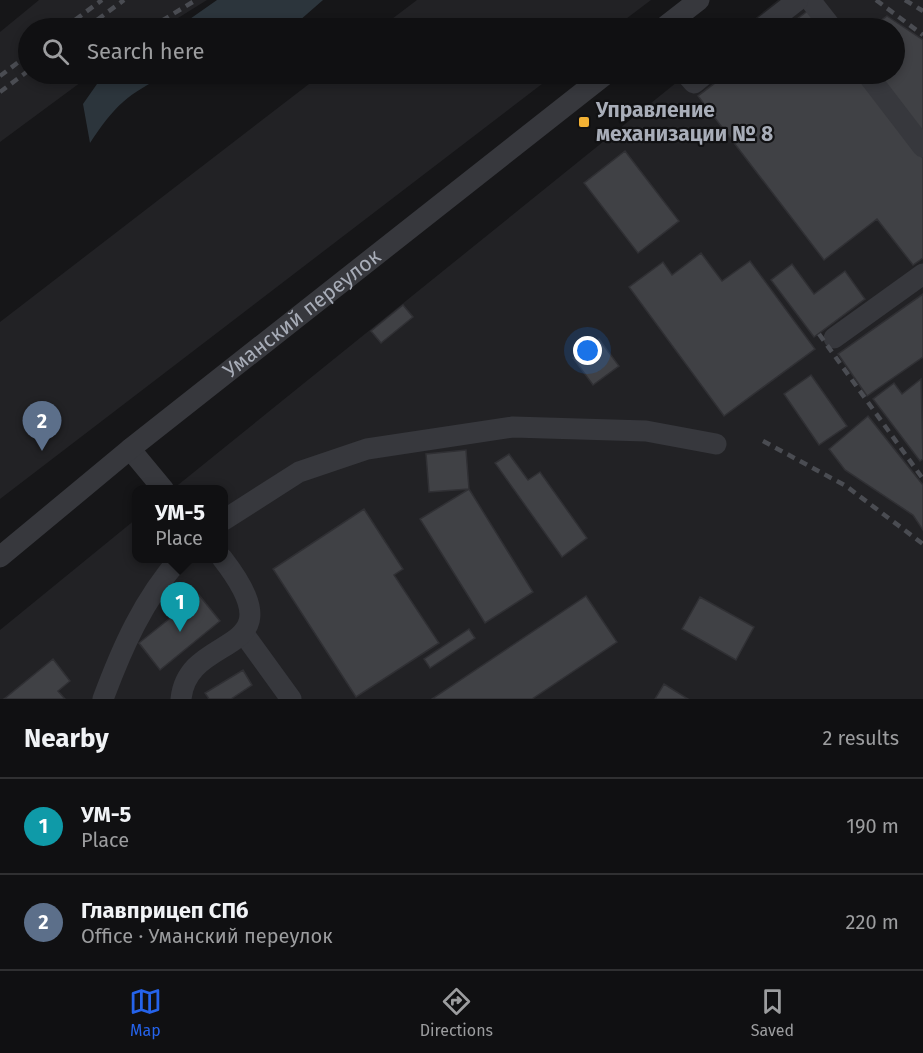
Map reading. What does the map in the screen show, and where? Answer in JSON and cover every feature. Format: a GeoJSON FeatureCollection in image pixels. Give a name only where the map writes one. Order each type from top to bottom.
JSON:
{"type":"FeatureCollection","features":[{"type":"Feature","properties":{"kind":"street"},"geometry":{"type":"LineString","coordinates":[[676,18],[699,0]]}},
{"type":"Feature","properties":{"kind":"street"},"geometry":{"type":"LineString","coordinates":[[775,18],[798,0]]}},
{"type":"Feature","properties":{"kind":"street"},"geometry":{"type":"LineString","coordinates":[[810,0],[824,18]]}},
{"type":"Feature","properties":{"kind":"street","name":"Уманский переулок"},"geometry":{"type":"LineString","coordinates":[[0,557],[130,449],[593,84]]}},
{"type":"Feature","properties":{"kind":"street"},"geometry":{"type":"LineString","coordinates":[[875,84],[923,147]]}},
{"type":"Feature","properties":{"kind":"street"},"geometry":{"type":"LineString","coordinates":[[834,338],[923,274]]}},
{"type":"Feature","properties":{"kind":"street"},"geometry":{"type":"LineString","coordinates":[[228,517],[299,472],[367,449],[513,427],[646,430],[716,444]]}},
{"type":"Feature","properties":{"kind":"street"},"geometry":{"type":"LineString","coordinates":[[130,449],[161,485]]}},
{"type":"Feature","properties":{"kind":"street"},"geometry":{"type":"LineString","coordinates":[[103,699],[118,658],[141,611],[176,563]]}},
{"type":"Feature","properties":{"kind":"street"},"geometry":{"type":"LineString","coordinates":[[181,699],[182,684],[192,669],[244,634],[250,624],[249,602],[237,578],[226,563]]}},
{"type":"Feature","properties":{"kind":"street"},"geometry":{"type":"LineString","coordinates":[[244,634],[291,699]]}},
{"type":"Feature","properties":{"kind":"shaded area"},"geometry":{"type":"Polygon","coordinates":[[[39,0],[207,0],[178,18],[18,18],[18,84],[78,84],[0,142],[0,32],[39,0]]]}},
{"type":"Feature","properties":{"kind":"shaded area"},"geometry":{"type":"Polygon","coordinates":[[[217,0],[323,0],[302,18],[191,18],[217,0]]]}},
{"type":"Feature","properties":{"kind":"shaded area"},"geometry":{"type":"Polygon","coordinates":[[[417,0],[651,0],[627,18],[393,18],[417,0]]]}},
{"type":"Feature","properties":{"kind":"shaded area"},"geometry":{"type":"Polygon","coordinates":[[[778,0],[923,0],[923,699],[0,699],[0,630],[132,522],[132,563],[228,563],[228,485],[178,485],[675,84],[905,84],[905,18],[756,18],[778,0]]]}},
{"type":"Feature","properties":{"kind":"shaded area"},"geometry":{"type":"Polygon","coordinates":[[[97,84],[149,84],[123,102],[107,119],[90,143],[83,104],[97,84]]]}},
{"type":"Feature","properties":{"kind":"shaded area"},"geometry":{"type":"Polygon","coordinates":[[[309,84],[542,84],[0,499],[0,322],[309,84]]]}},
{"type":"Feature","properties":{"kind":"building"},"geometry":{"type":"Polygon","coordinates":[[[809,10],[815,18],[798,18],[809,10]]]}},
{"type":"Feature","properties":{"kind":"building"},"geometry":{"type":"Polygon","coordinates":[[[905,28],[923,40],[923,142],[879,84],[905,84],[905,28]]]}},
{"type":"Feature","properties":{"kind":"building"},"geometry":{"type":"Polygon","coordinates":[[[714,84],[866,84],[923,158],[923,258],[913,265],[877,219],[824,260],[698,96],[714,84]]]}},
{"type":"Feature","properties":{"kind":"building"},"geometry":{"type":"Polygon","coordinates":[[[625,151],[679,221],[638,253],[584,183],[625,151]]]}},
{"type":"Feature","properties":{"kind":"building"},"geometry":{"type":"Polygon","coordinates":[[[701,253],[722,281],[750,261],[815,349],[724,416],[629,287],[663,262],[672,275],[701,253]]]}},
{"type":"Feature","properties":{"kind":"building"},"geometry":{"type":"Polygon","coordinates":[[[792,264],[814,294],[845,271],[865,299],[814,337],[771,280],[792,264]]]}},
{"type":"Feature","properties":{"kind":"building"},"geometry":{"type":"Polygon","coordinates":[[[923,294],[923,357],[867,396],[838,354],[923,294]]]}},
{"type":"Feature","properties":{"kind":"building"},"geometry":{"type":"Polygon","coordinates":[[[403,305],[413,317],[381,343],[371,331],[403,305]]]}},
{"type":"Feature","properties":{"kind":"building"},"geometry":{"type":"Polygon","coordinates":[[[599,339],[619,366],[593,385],[573,358],[599,339]]]}},
{"type":"Feature","properties":{"kind":"building"},"geometry":{"type":"Polygon","coordinates":[[[811,375],[847,426],[819,445],[784,394],[811,375]]]}},
{"type":"Feature","properties":{"kind":"building"},"geometry":{"type":"Polygon","coordinates":[[[921,379],[923,459],[920,461],[873,399],[894,383],[902,394],[921,379]]]}},
{"type":"Feature","properties":{"kind":"building"},"geometry":{"type":"Polygon","coordinates":[[[868,416],[923,485],[923,530],[913,515],[845,470],[829,449],[868,416]]]}},
{"type":"Feature","properties":{"kind":"building"},"geometry":{"type":"Polygon","coordinates":[[[466,450],[469,489],[429,492],[426,454],[466,450]]]}},
{"type":"Feature","properties":{"kind":"building"},"geometry":{"type":"Polygon","coordinates":[[[509,454],[528,480],[540,472],[587,538],[562,557],[495,463],[509,454]]]}},
{"type":"Feature","properties":{"kind":"building"},"geometry":{"type":"Polygon","coordinates":[[[469,489],[533,592],[485,623],[420,519],[469,489]]]}},
{"type":"Feature","properties":{"kind":"building"},"geometry":{"type":"Polygon","coordinates":[[[364,509],[403,569],[394,575],[439,643],[356,697],[273,569],[364,509]]]}},
{"type":"Feature","properties":{"kind":"building"},"geometry":{"type":"Polygon","coordinates":[[[199,595],[220,621],[160,670],[139,643],[199,595]]]}},
{"type":"Feature","properties":{"kind":"building"},"geometry":{"type":"Polygon","coordinates":[[[586,596],[617,642],[532,699],[432,699],[586,596]]]}},
{"type":"Feature","properties":{"kind":"building"},"geometry":{"type":"Polygon","coordinates":[[[700,597],[754,627],[736,660],[682,629],[700,597]]]}},
{"type":"Feature","properties":{"kind":"building"},"geometry":{"type":"Polygon","coordinates":[[[469,629],[475,638],[430,668],[424,659],[469,629]]]}},
{"type":"Feature","properties":{"kind":"building"},"geometry":{"type":"Polygon","coordinates":[[[53,659],[70,681],[58,691],[65,699],[4,699],[53,659]]]}},
{"type":"Feature","properties":{"kind":"building"},"geometry":{"type":"Polygon","coordinates":[[[243,670],[252,685],[231,699],[209,699],[205,693],[243,670]]]}},
{"type":"Feature","properties":{"kind":"building"},"geometry":{"type":"Polygon","coordinates":[[[664,684],[688,699],[655,699],[664,684]]]}},
{"type":"Feature","properties":{"kind":"railway"},"geometry":{"type":"LineString","coordinates":[[78,18],[102,0]]}},
{"type":"Feature","properties":{"kind":"railway"},"geometry":{"type":"LineString","coordinates":[[100,18],[124,0]]}},
{"type":"Feature","properties":{"kind":"railway"},"geometry":{"type":"LineString","coordinates":[[166,18],[196,0]]}},
{"type":"Feature","properties":{"kind":"railway"},"geometry":{"type":"LineString","coordinates":[[876,0],[900,18]]}},
{"type":"Feature","properties":{"kind":"railway"},"geometry":{"type":"LineString","coordinates":[[905,0],[923,11]]}},
{"type":"Feature","properties":{"kind":"railway"},"geometry":{"type":"LineString","coordinates":[[905,22],[923,35]]}},
{"type":"Feature","properties":{"kind":"railway"},"geometry":{"type":"LineString","coordinates":[[0,76],[18,62]]}},
{"type":"Feature","properties":{"kind":"railway"},"geometry":{"type":"LineString","coordinates":[[0,92],[18,78]]}},
{"type":"Feature","properties":{"kind":"railway"},"geometry":{"type":"LineString","coordinates":[[819,334],[923,479]]}},
{"type":"Feature","properties":{"kind":"railway"},"geometry":{"type":"LineString","coordinates":[[763,441],[846,486],[923,544]]}},
{"type":"Feature","properties":{"kind":"place","name":"Управление механизации № 8"},"geometry":{"type":"Point","coordinates":[584,122]}},
{"type":"Feature","properties":{"kind":"place","name":"Главприцеп СПб"},"geometry":{"type":"Point","coordinates":[42,451]}},
{"type":"Feature","properties":{"kind":"place","name":"УМ-5"},"geometry":{"type":"Point","coordinates":[180,632]}}]}
